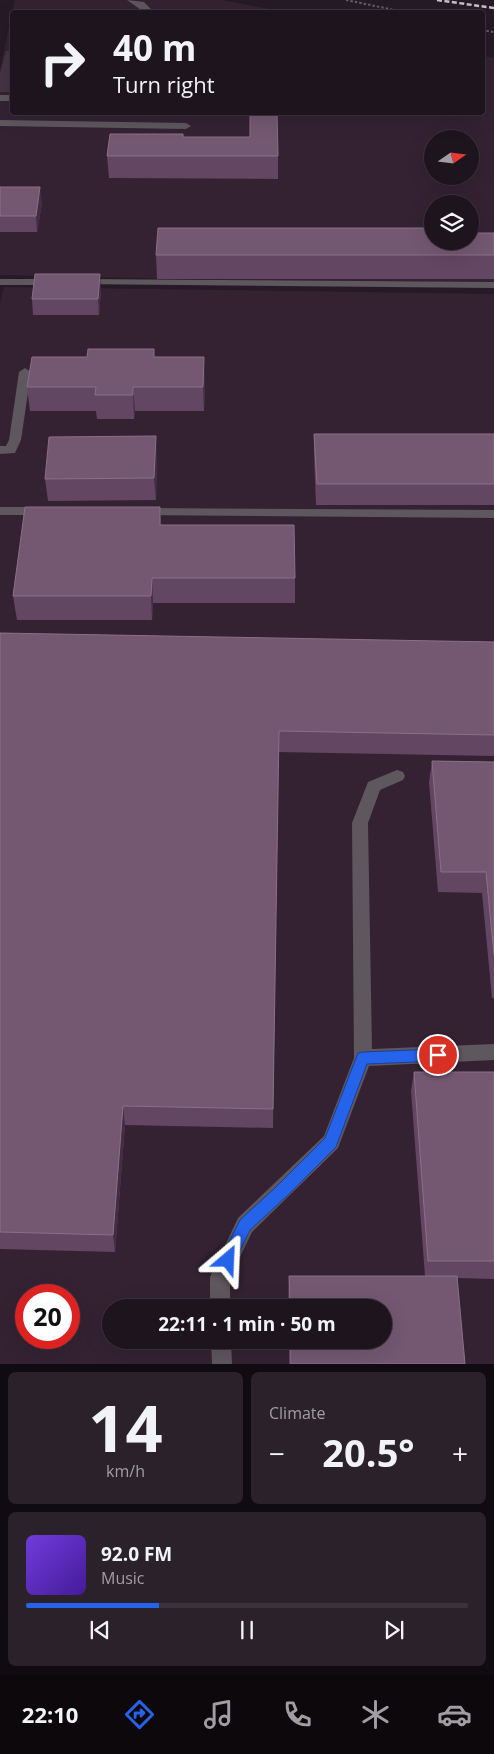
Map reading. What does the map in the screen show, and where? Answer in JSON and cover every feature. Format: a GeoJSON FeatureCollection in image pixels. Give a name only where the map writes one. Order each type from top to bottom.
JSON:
{"type":"FeatureCollection","features":[{"type":"Feature","properties":{"kind":"lane"},"geometry":{"type":"LineString","coordinates":[[132,0],[141,4],[147,10]]}},
{"type":"Feature","properties":{"kind":"lane"},"geometry":{"type":"LineString","coordinates":[[0,123],[186,126]]}},
{"type":"Feature","properties":{"kind":"lane"},"geometry":{"type":"LineString","coordinates":[[0,282],[494,285]]}},
{"type":"Feature","properties":{"kind":"lane"},"geometry":{"type":"LineString","coordinates":[[0,450],[10,450],[15,440],[25,372]]}},
{"type":"Feature","properties":{"kind":"lane"},"geometry":{"type":"LineString","coordinates":[[0,511],[59,511]]}},
{"type":"Feature","properties":{"kind":"lane"},"geometry":{"type":"LineString","coordinates":[[128,512],[494,514]]}},
{"type":"Feature","properties":{"kind":"lane"},"geometry":{"type":"LineString","coordinates":[[220,1299],[220,1277],[245,1225],[282,1191],[330,1142],[363,1058],[360,823],[374,786],[397,776]]}},
{"type":"Feature","properties":{"kind":"lane"},"geometry":{"type":"LineString","coordinates":[[363,1058],[494,1052]]}},
{"type":"Feature","properties":{"kind":"lane"},"geometry":{"type":"LineString","coordinates":[[221,1349],[222,1364]]}},
{"type":"Feature","properties":{"kind":"path"},"geometry":{"type":"LineString","coordinates":[[346,0],[394,10]]}},
{"type":"Feature","properties":{"kind":"shaded area"},"geometry":{"type":"Polygon","coordinates":[[[15,0],[222,0],[274,10],[12,10],[15,0]]]}},
{"type":"Feature","properties":{"kind":"shaded area"},"geometry":{"type":"Polygon","coordinates":[[[10,23],[10,115],[485,115],[485,56],[494,58],[494,286],[0,275],[0,69],[10,23]]]}},
{"type":"Feature","properties":{"kind":"shaded area"},"geometry":{"type":"Polygon","coordinates":[[[6,51],[10,51],[10,92],[0,92],[0,73],[6,51]]]}},
{"type":"Feature","properties":{"kind":"shaded area"},"geometry":{"type":"Polygon","coordinates":[[[4,287],[494,294],[494,1364],[0,1364],[0,303],[4,287]]]}},
{"type":"Feature","properties":{"kind":"building"},"geometry":{"type":"Polygon","coordinates":[[[250,115],[277,115],[278,156],[107,156],[110,134],[183,134],[183,137],[250,137],[250,115]]]}},
{"type":"Feature","properties":{"kind":"building"},"geometry":{"type":"Polygon","coordinates":[[[0,187],[40,187],[36,216],[0,216],[0,187]]]}},
{"type":"Feature","properties":{"kind":"building"},"geometry":{"type":"Polygon","coordinates":[[[158,228],[424,228],[424,250],[479,250],[479,233],[494,233],[494,255],[156,255],[158,228]]]}},
{"type":"Feature","properties":{"kind":"building"},"geometry":{"type":"Polygon","coordinates":[[[35,274],[100,274],[98,299],[32,299],[35,274]]]}},
{"type":"Feature","properties":{"kind":"building"},"geometry":{"type":"Polygon","coordinates":[[[88,349],[154,349],[154,357],[204,357],[203,387],[133,387],[133,395],[95,395],[96,387],[27,387],[32,357],[87,357],[88,349]]]}},
{"type":"Feature","properties":{"kind":"building"},"geometry":{"type":"Polygon","coordinates":[[[314,434],[494,434],[494,484],[317,484],[314,434]]]}},
{"type":"Feature","properties":{"kind":"building"},"geometry":{"type":"Polygon","coordinates":[[[156,436],[154,478],[45,479],[49,437],[156,436]]]}},
{"type":"Feature","properties":{"kind":"building"},"geometry":{"type":"Polygon","coordinates":[[[25,507],[160,507],[160,525],[294,525],[295,578],[152,578],[151,596],[13,596],[25,507]]]}},
{"type":"Feature","properties":{"kind":"building"},"geometry":{"type":"Polygon","coordinates":[[[0,633],[494,642],[494,735],[279,731],[273,1109],[123,1106],[113,1235],[0,1232],[0,633]]]}},
{"type":"Feature","properties":{"kind":"building"},"geometry":{"type":"Polygon","coordinates":[[[432,761],[494,762],[494,955],[486,872],[441,872],[432,761]]]}},
{"type":"Feature","properties":{"kind":"building"},"geometry":{"type":"Polygon","coordinates":[[[414,1072],[494,1072],[494,1261],[428,1261],[414,1072]]]}},
{"type":"Feature","properties":{"kind":"building"},"geometry":{"type":"Polygon","coordinates":[[[289,1276],[457,1276],[465,1364],[291,1364],[290,1349],[392,1349],[392,1299],[290,1299],[289,1276]]]}},
{"type":"Feature","properties":{"kind":"railway"},"geometry":{"type":"LineString","coordinates":[[437,0],[494,8]]}},
{"type":"Feature","properties":{"kind":"route"},"geometry":{"type":"LineString","coordinates":[[228,1260],[245,1225],[282,1191],[330,1142],[363,1058],[438,1055]]}}]}
